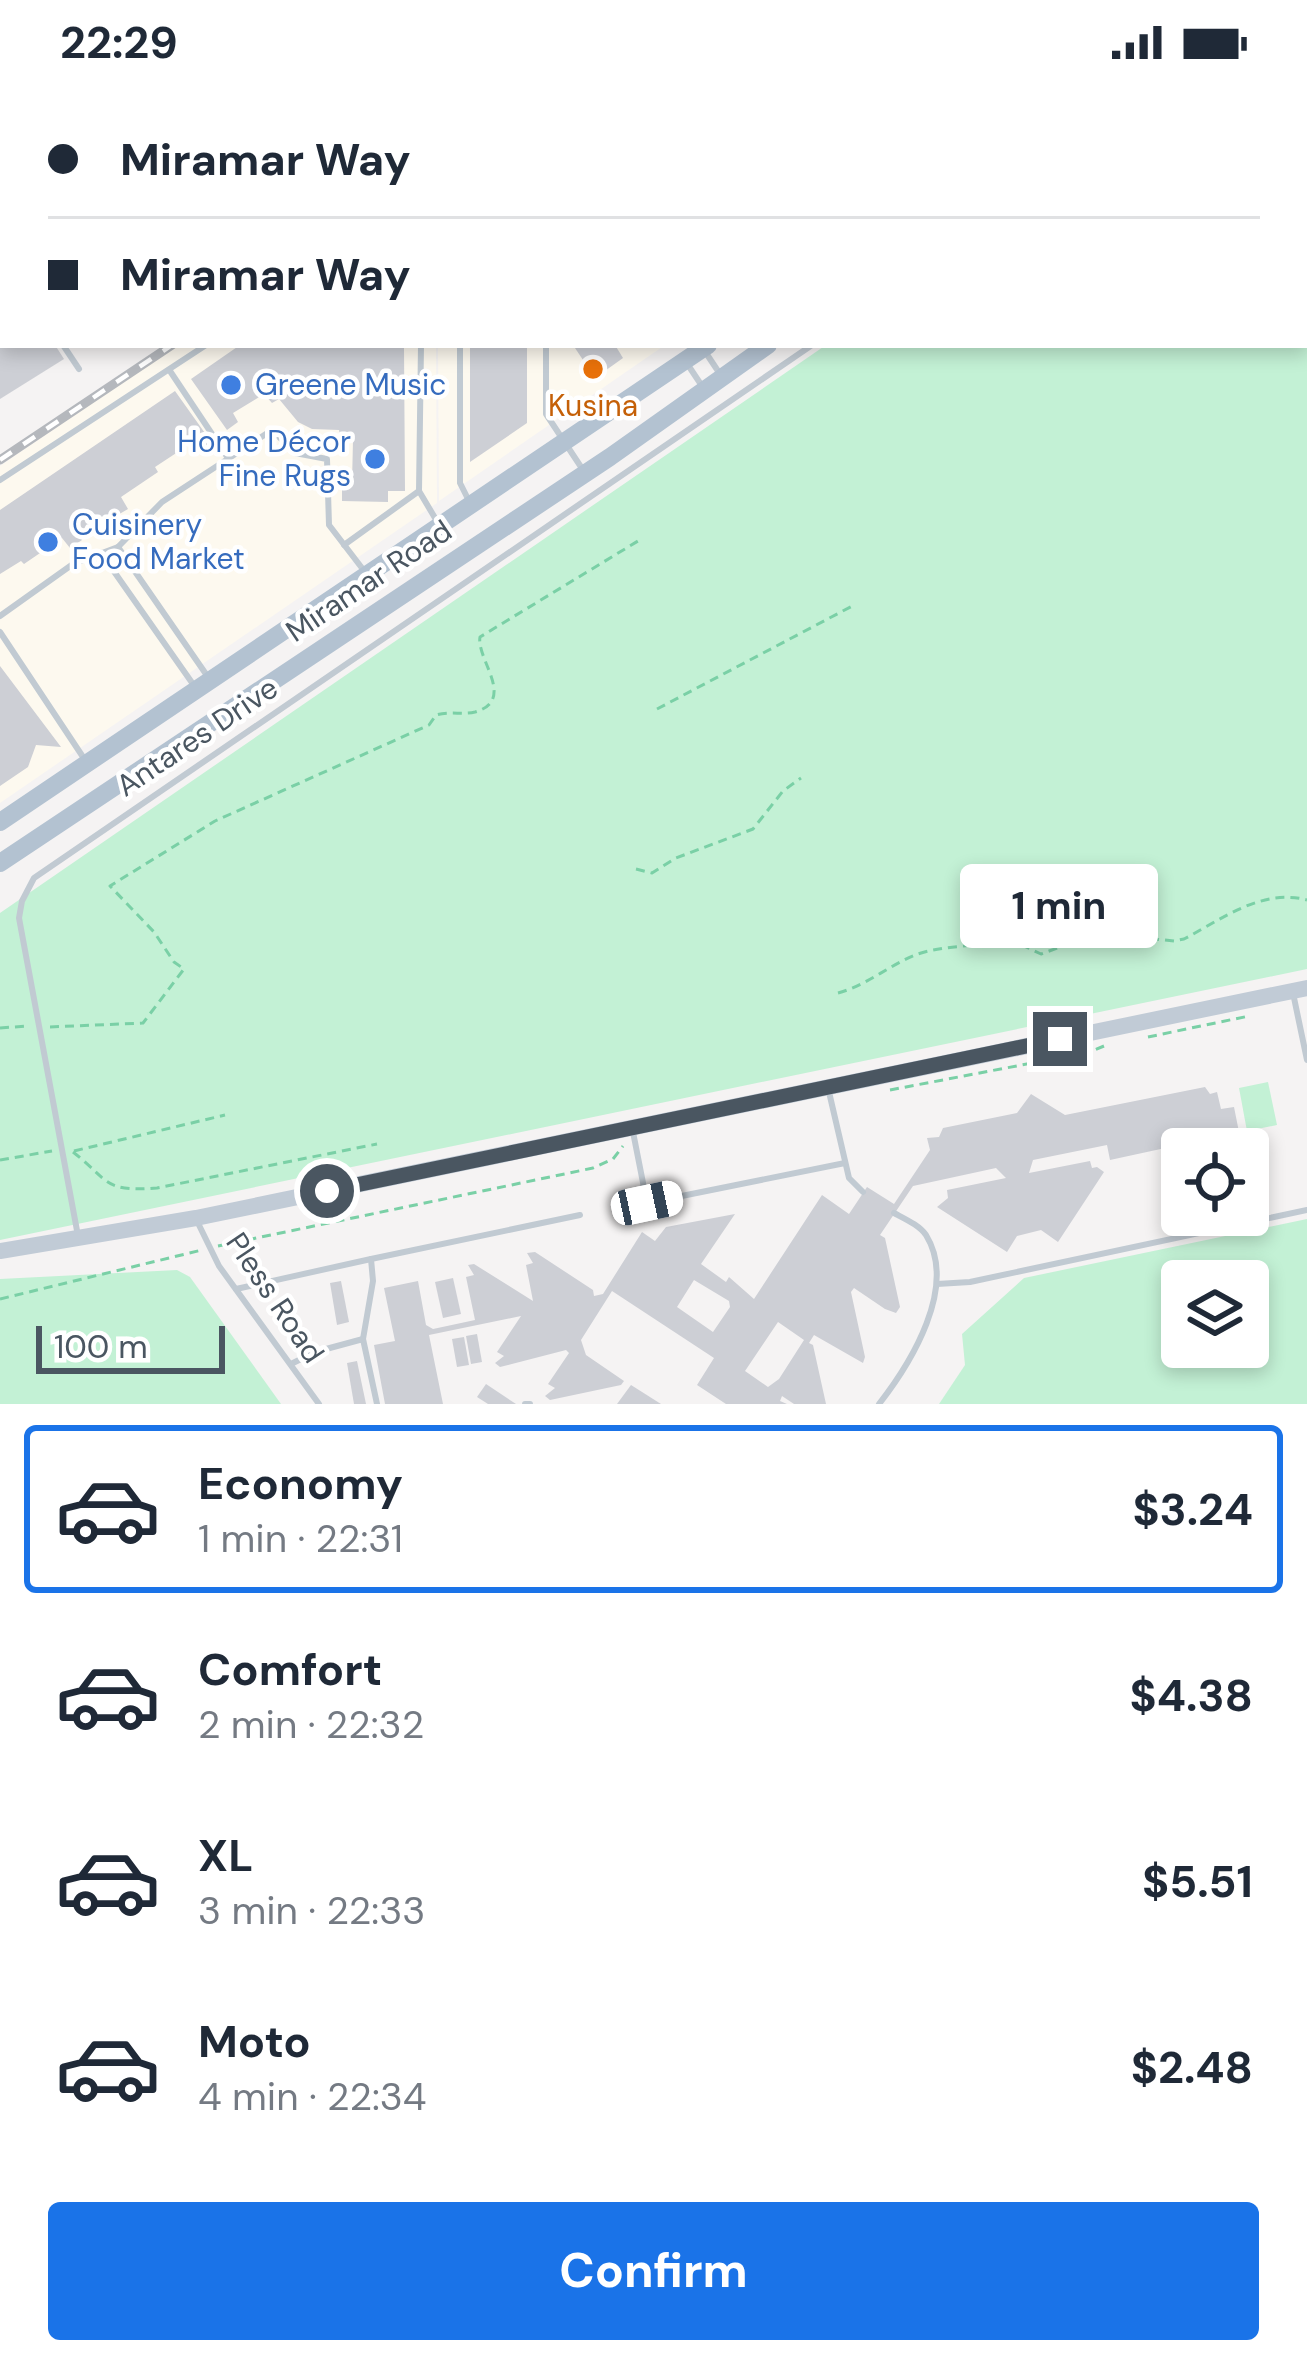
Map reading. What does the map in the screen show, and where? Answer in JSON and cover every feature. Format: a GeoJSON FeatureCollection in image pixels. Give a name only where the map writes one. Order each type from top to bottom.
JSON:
{"type":"FeatureCollection","features":[{"type":"Feature","properties":{"kind":"main road","name":"Miramar Road"},"geometry":{"type":"LineString","coordinates":[[0,822],[696,349]]}},
{"type":"Feature","properties":{"kind":"main road","name":"Miramar Road"},"geometry":{"type":"LineString","coordinates":[[0,863],[585,473],[755,349]]}},
{"type":"Feature","properties":{"kind":"street"},"geometry":{"type":"LineString","coordinates":[[0,1251],[634,1134],[828,1088],[1300,989]]}},
{"type":"Feature","properties":{"kind":"street"},"geometry":{"type":"LineString","coordinates":[[0,1263],[79,1240]]}},
{"type":"Feature","properties":{"kind":"lane"},"geometry":{"type":"LineString","coordinates":[[65,348],[79,369]]}},
{"type":"Feature","properties":{"kind":"lane"},"geometry":{"type":"LineString","coordinates":[[0,480],[202,348]]}},
{"type":"Feature","properties":{"kind":"lane"},"geometry":{"type":"LineString","coordinates":[[421,348],[418,491],[440,526]]}},
{"type":"Feature","properties":{"kind":"lane"},"geometry":{"type":"LineString","coordinates":[[460,348],[460,483],[471,505]]}},
{"type":"Feature","properties":{"kind":"lane"},"geometry":{"type":"LineString","coordinates":[[546,348],[547,414],[585,473]]}},
{"type":"Feature","properties":{"kind":"lane","name":"Antares Drive"},"geometry":{"type":"LineString","coordinates":[[79,1240],[19,917],[34,878],[808,348]]}},
{"type":"Feature","properties":{"kind":"lane"},"geometry":{"type":"LineString","coordinates":[[696,349],[722,377]]}},
{"type":"Feature","properties":{"kind":"lane"},"geometry":{"type":"LineString","coordinates":[[696,349],[705,389]]}},
{"type":"Feature","properties":{"kind":"lane"},"geometry":{"type":"LineString","coordinates":[[170,371],[229,459]]}},
{"type":"Feature","properties":{"kind":"lane"},"geometry":{"type":"LineString","coordinates":[[0,616],[73,564],[118,547],[162,502],[272,430],[296,452],[327,459],[326,516],[367,575]]}},
{"type":"Feature","properties":{"kind":"lane"},"geometry":{"type":"LineString","coordinates":[[344,545],[418,491]]}},
{"type":"Feature","properties":{"kind":"lane"},"geometry":{"type":"LineString","coordinates":[[118,547],[204,685]]}},
{"type":"Feature","properties":{"kind":"lane"},"geometry":{"type":"LineString","coordinates":[[101,553],[204,685]]}},
{"type":"Feature","properties":{"kind":"lane"},"geometry":{"type":"LineString","coordinates":[[0,632],[87,764]]}},
{"type":"Feature","properties":{"kind":"lane"},"geometry":{"type":"LineString","coordinates":[[1300,989],[1307,1060]]}},
{"type":"Feature","properties":{"kind":"lane"},"geometry":{"type":"LineString","coordinates":[[828,1088],[848,1178],[863,1192]]}},
{"type":"Feature","properties":{"kind":"lane"},"geometry":{"type":"LineString","coordinates":[[634,1134],[647,1203],[845,1163]]}},
{"type":"Feature","properties":{"kind":"lane"},"geometry":{"type":"LineString","coordinates":[[937,1284],[970,1282],[1307,1210]]}},
{"type":"Feature","properties":{"kind":"lane"},"geometry":{"type":"LineString","coordinates":[[879,1404],[910,1352],[937,1284],[928,1238],[895,1213]]}},
{"type":"Feature","properties":{"kind":"lane"},"geometry":{"type":"LineString","coordinates":[[236,1289],[580,1215]]}},
{"type":"Feature","properties":{"kind":"lane","name":"Pless Road"},"geometry":{"type":"LineString","coordinates":[[196,1218],[208,1248],[319,1404]]}},
{"type":"Feature","properties":{"kind":"lane"},"geometry":{"type":"LineString","coordinates":[[371,1259],[373,1281],[363,1339],[377,1404]]}},
{"type":"Feature","properties":{"kind":"lane"},"geometry":{"type":"LineString","coordinates":[[291,1364],[363,1339]]}},
{"type":"Feature","properties":{"kind":"path"},"geometry":{"type":"LineString","coordinates":[[0,1028],[143,1023],[184,969],[110,886],[215,821],[429,725],[436,715],[472,713],[485,706],[495,691],[495,678],[481,653],[481,637],[638,542]]}},
{"type":"Feature","properties":{"kind":"path"},"geometry":{"type":"LineString","coordinates":[[657,709],[856,604]]}},
{"type":"Feature","properties":{"kind":"path"},"geometry":{"type":"LineString","coordinates":[[636,869],[652,873],[676,858],[753,829],[783,791],[801,778]]}},
{"type":"Feature","properties":{"kind":"path"},"geometry":{"type":"LineString","coordinates":[[838,993],[923,953],[1010,939],[1041,954],[1099,933],[1174,941],[1261,900],[1288,895],[1307,900]]}},
{"type":"Feature","properties":{"kind":"path"},"geometry":{"type":"LineString","coordinates":[[1148,1036],[1243,1020],[1253,1013]]}},
{"type":"Feature","properties":{"kind":"path"},"geometry":{"type":"LineString","coordinates":[[887,1090],[909,1090],[1090,1052],[1116,1041]]}},
{"type":"Feature","properties":{"kind":"path"},"geometry":{"type":"LineString","coordinates":[[0,1160],[72,1151],[224,1115]]}},
{"type":"Feature","properties":{"kind":"path"},"geometry":{"type":"LineString","coordinates":[[0,1298],[208,1248],[605,1165],[634,1134]]}},
{"type":"Feature","properties":{"kind":"path"},"geometry":{"type":"LineString","coordinates":[[72,1151],[96,1175],[125,1190],[157,1188],[377,1144]]}},
{"type":"Feature","properties":{"kind":"shaded area"},"geometry":{"type":"Polygon","coordinates":[[[173,348],[436,348],[437,503],[0,803],[0,466],[173,348]]]}},
{"type":"Feature","properties":{"kind":"shaded area"},"geometry":{"type":"Polygon","coordinates":[[[438,348],[661,348],[439,501],[438,348]]]}},
{"type":"Feature","properties":{"kind":"green space"},"geometry":{"type":"Polygon","coordinates":[[[822,348],[1307,348],[1307,969],[0,1240],[0,913],[822,348]]]}},
{"type":"Feature","properties":{"kind":"green space"},"geometry":{"type":"Polygon","coordinates":[[[1268,1082],[1277,1125],[1246,1128],[1239,1088],[1268,1082]]]}},
{"type":"Feature","properties":{"kind":"green space"},"geometry":{"type":"Polygon","coordinates":[[[1307,1219],[1307,1404],[939,1404],[965,1365],[962,1334],[1024,1278],[1225,1236],[1269,1236],[1269,1227],[1307,1219]]]}},
{"type":"Feature","properties":{"kind":"green space"},"geometry":{"type":"Polygon","coordinates":[[[177,1270],[190,1277],[281,1404],[0,1404],[0,1279],[177,1270]]]}},
{"type":"Feature","properties":{"kind":"building"},"geometry":{"type":"Polygon","coordinates":[[[0,348],[57,348],[64,359],[0,399],[0,348]]]}},
{"type":"Feature","properties":{"kind":"building"},"geometry":{"type":"Polygon","coordinates":[[[236,348],[404,348],[405,491],[388,491],[388,502],[342,501],[342,483],[352,483],[353,440],[341,441],[339,430],[312,429],[298,422],[279,399],[272,403],[264,394],[233,413],[238,422],[227,430],[191,379],[236,348]]]}},
{"type":"Feature","properties":{"kind":"building"},"geometry":{"type":"Polygon","coordinates":[[[470,348],[527,348],[527,423],[470,462],[470,348]]]}},
{"type":"Feature","properties":{"kind":"building"},"geometry":{"type":"Polygon","coordinates":[[[575,348],[617,348],[623,358],[595,378],[575,348]]]}},
{"type":"Feature","properties":{"kind":"building"},"geometry":{"type":"Polygon","coordinates":[[[175,391],[212,443],[199,450],[193,442],[155,467],[158,472],[121,497],[128,509],[70,548],[62,538],[0,574],[0,510],[175,391]]]}},
{"type":"Feature","properties":{"kind":"building"},"geometry":{"type":"Polygon","coordinates":[[[0,666],[61,747],[36,745],[28,767],[0,786],[0,666]]]}},
{"type":"Feature","properties":{"kind":"building"},"geometry":{"type":"Polygon","coordinates":[[[1205,1087],[1210,1094],[1217,1092],[1221,1109],[1234,1107],[1238,1128],[1161,1128],[1161,1149],[1110,1160],[1107,1145],[1033,1160],[1029,1173],[1090,1161],[1092,1168],[1104,1172],[1058,1242],[1041,1230],[1017,1236],[1007,1252],[937,1207],[948,1198],[947,1190],[1006,1178],[996,1168],[913,1186],[880,1235],[885,1238],[900,1307],[896,1313],[854,1288],[851,1292],[863,1363],[814,1335],[809,1343],[826,1404],[794,1404],[782,1396],[780,1401],[787,1404],[726,1404],[697,1385],[714,1358],[612,1291],[581,1340],[586,1355],[624,1381],[621,1385],[550,1400],[545,1396],[555,1388],[548,1384],[569,1353],[566,1350],[500,1367],[495,1363],[504,1356],[497,1352],[521,1316],[429,1335],[443,1404],[385,1404],[374,1345],[395,1341],[384,1288],[418,1281],[426,1325],[433,1329],[475,1320],[466,1277],[474,1275],[468,1265],[474,1264],[533,1301],[526,1265],[533,1263],[527,1253],[535,1252],[593,1290],[594,1296],[603,1294],[642,1232],[655,1241],[666,1227],[735,1214],[701,1264],[726,1282],[729,1277],[754,1299],[822,1195],[849,1214],[867,1187],[894,1204],[930,1150],[927,1138],[939,1137],[943,1128],[1017,1113],[1031,1094],[1065,1115],[1205,1087]],[[694,1280],[677,1307],[713,1332],[730,1307],[729,1301],[694,1280]],[[778,1322],[745,1371],[768,1387],[779,1379],[804,1340],[778,1322]]]}},
{"type":"Feature","properties":{"kind":"building"},"geometry":{"type":"Polygon","coordinates":[[[453,1278],[461,1314],[443,1318],[435,1282],[453,1278]]]}},
{"type":"Feature","properties":{"kind":"building"},"geometry":{"type":"Polygon","coordinates":[[[341,1281],[349,1322],[337,1325],[330,1283],[341,1281]]]}},
{"type":"Feature","properties":{"kind":"building"},"geometry":{"type":"Polygon","coordinates":[[[477,1334],[482,1362],[471,1364],[466,1336],[477,1334]]]}},
{"type":"Feature","properties":{"kind":"building"},"geometry":{"type":"Polygon","coordinates":[[[464,1337],[469,1365],[457,1367],[452,1339],[464,1337]]]}},
{"type":"Feature","properties":{"kind":"building"},"geometry":{"type":"Polygon","coordinates":[[[357,1361],[366,1404],[354,1404],[347,1363],[357,1361]]]}},
{"type":"Feature","properties":{"kind":"building"},"geometry":{"type":"Polygon","coordinates":[[[486,1384],[516,1404],[488,1404],[477,1397],[486,1384]]]}},
{"type":"Feature","properties":{"kind":"building"},"geometry":{"type":"Polygon","coordinates":[[[631,1385],[661,1404],[617,1404],[631,1385]]]}},
{"type":"Feature","properties":{"kind":"railway"},"geometry":{"type":"LineString","coordinates":[[0,460],[168,348]]}},
{"type":"Feature","properties":{"kind":"place","name":"Kusina"},"geometry":{"type":"Point","coordinates":[593,369]}},
{"type":"Feature","properties":{"kind":"place","name":"Greene Music"},"geometry":{"type":"Point","coordinates":[231,385]}},
{"type":"Feature","properties":{"kind":"place","name":"Home Décor Fine Rugs"},"geometry":{"type":"Point","coordinates":[375,459]}},
{"type":"Feature","properties":{"kind":"place","name":"Cuisinery Food Market"},"geometry":{"type":"Point","coordinates":[48,542]}},
{"type":"Feature","properties":{"kind":"route"},"geometry":{"type":"LineString","coordinates":[[327,1191],[1060,1039]]}}]}
